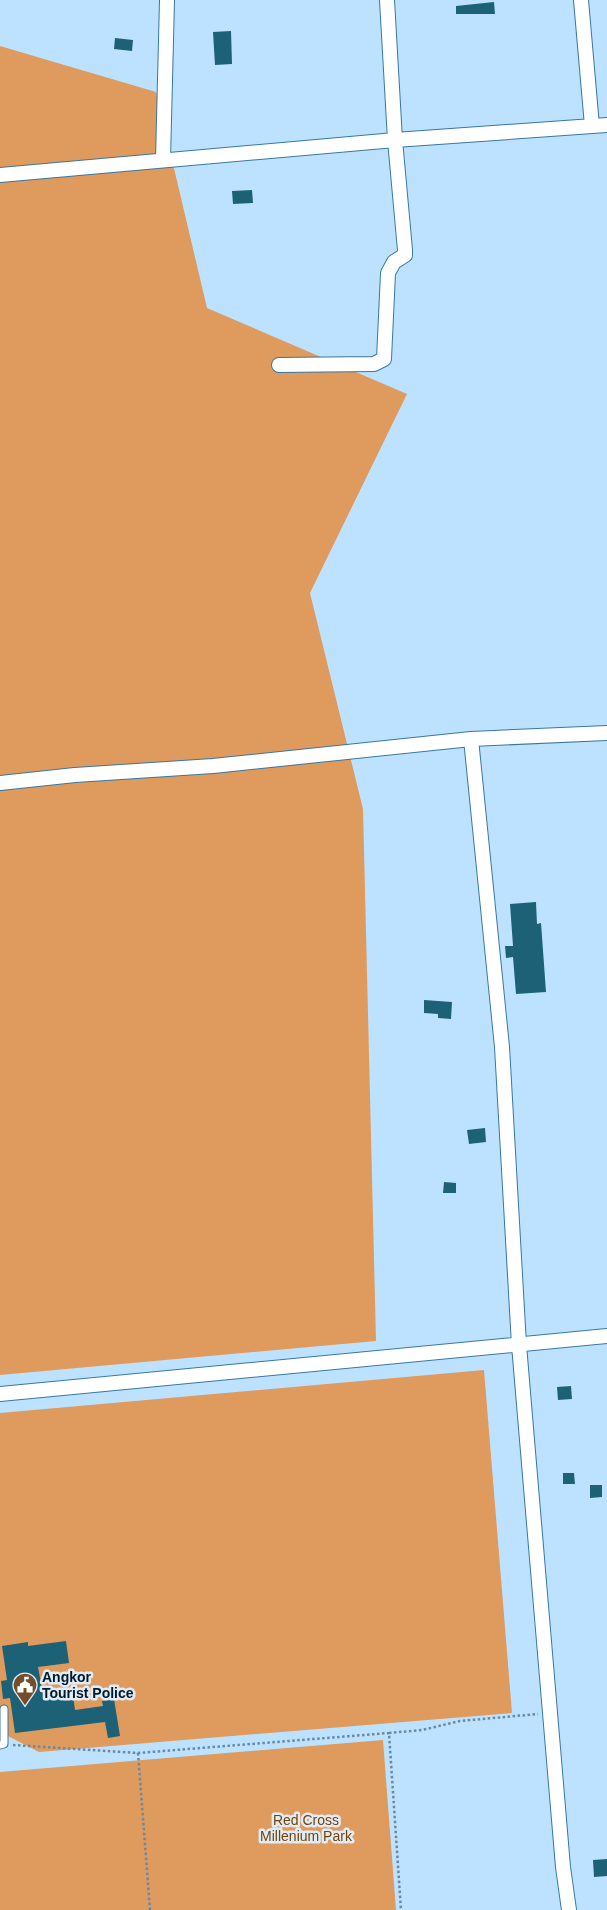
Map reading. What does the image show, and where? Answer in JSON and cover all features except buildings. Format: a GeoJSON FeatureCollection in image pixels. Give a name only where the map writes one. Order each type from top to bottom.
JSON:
{"type":"FeatureCollection","features":[{"type":"Feature","properties":{"kind":"street"},"geometry":{"type":"LineString","coordinates":[[163,160],[167,0]]}},
{"type":"Feature","properties":{"kind":"street"},"geometry":{"type":"LineString","coordinates":[[279,364],[374,364],[384,359],[388,273],[394,262],[405,255],[395,140],[387,0]]}},
{"type":"Feature","properties":{"kind":"street"},"geometry":{"type":"LineString","coordinates":[[581,0],[592,126]]}},
{"type":"Feature","properties":{"kind":"street"},"geometry":{"type":"LineString","coordinates":[[0,175],[395,140],[607,125]]}},
{"type":"Feature","properties":{"kind":"street"},"geometry":{"type":"LineString","coordinates":[[0,783],[76,775],[214,766],[471,739],[607,733]]}},
{"type":"Feature","properties":{"kind":"street"},"geometry":{"type":"LineString","coordinates":[[471,739],[502,1047],[519,1345],[563,1867],[569,1910]]}},
{"type":"Feature","properties":{"kind":"street"},"geometry":{"type":"LineString","coordinates":[[0,1394],[607,1336]]}},
{"type":"Feature","properties":{"kind":"lane"},"geometry":{"type":"LineString","coordinates":[[2,1745],[4,1709]]}},
{"type":"Feature","properties":{"kind":"path"},"geometry":{"type":"LineString","coordinates":[[2,1745],[138,1753],[422,1730],[460,1721],[550,1713]]}},
{"type":"Feature","properties":{"kind":"path"},"geometry":{"type":"LineString","coordinates":[[389,1733],[402,1910]]}},
{"type":"Feature","properties":{"kind":"path"},"geometry":{"type":"LineString","coordinates":[[138,1753],[150,1910]]}},
{"type":"Feature","properties":{"kind":"green space"},"geometry":{"type":"Polygon","coordinates":[[[0,46],[156,92],[207,308],[407,394],[310,593],[363,809],[376,1341],[0,1375],[0,46]]]}},
{"type":"Feature","properties":{"kind":"green space"},"geometry":{"type":"Polygon","coordinates":[[[484,1370],[512,1713],[39,1752],[0,1732],[0,1413],[484,1370]]]}},
{"type":"Feature","properties":{"kind":"green space","name":"Red Cross Millenium Park"},"geometry":{"type":"Polygon","coordinates":[[[383,1740],[396,1910],[0,1910],[0,1772],[383,1740]]]}},
{"type":"Feature","properties":{"kind":"place","name":"Angkor Tourist Police"},"geometry":{"type":"Point","coordinates":[25,1706]}}]}
